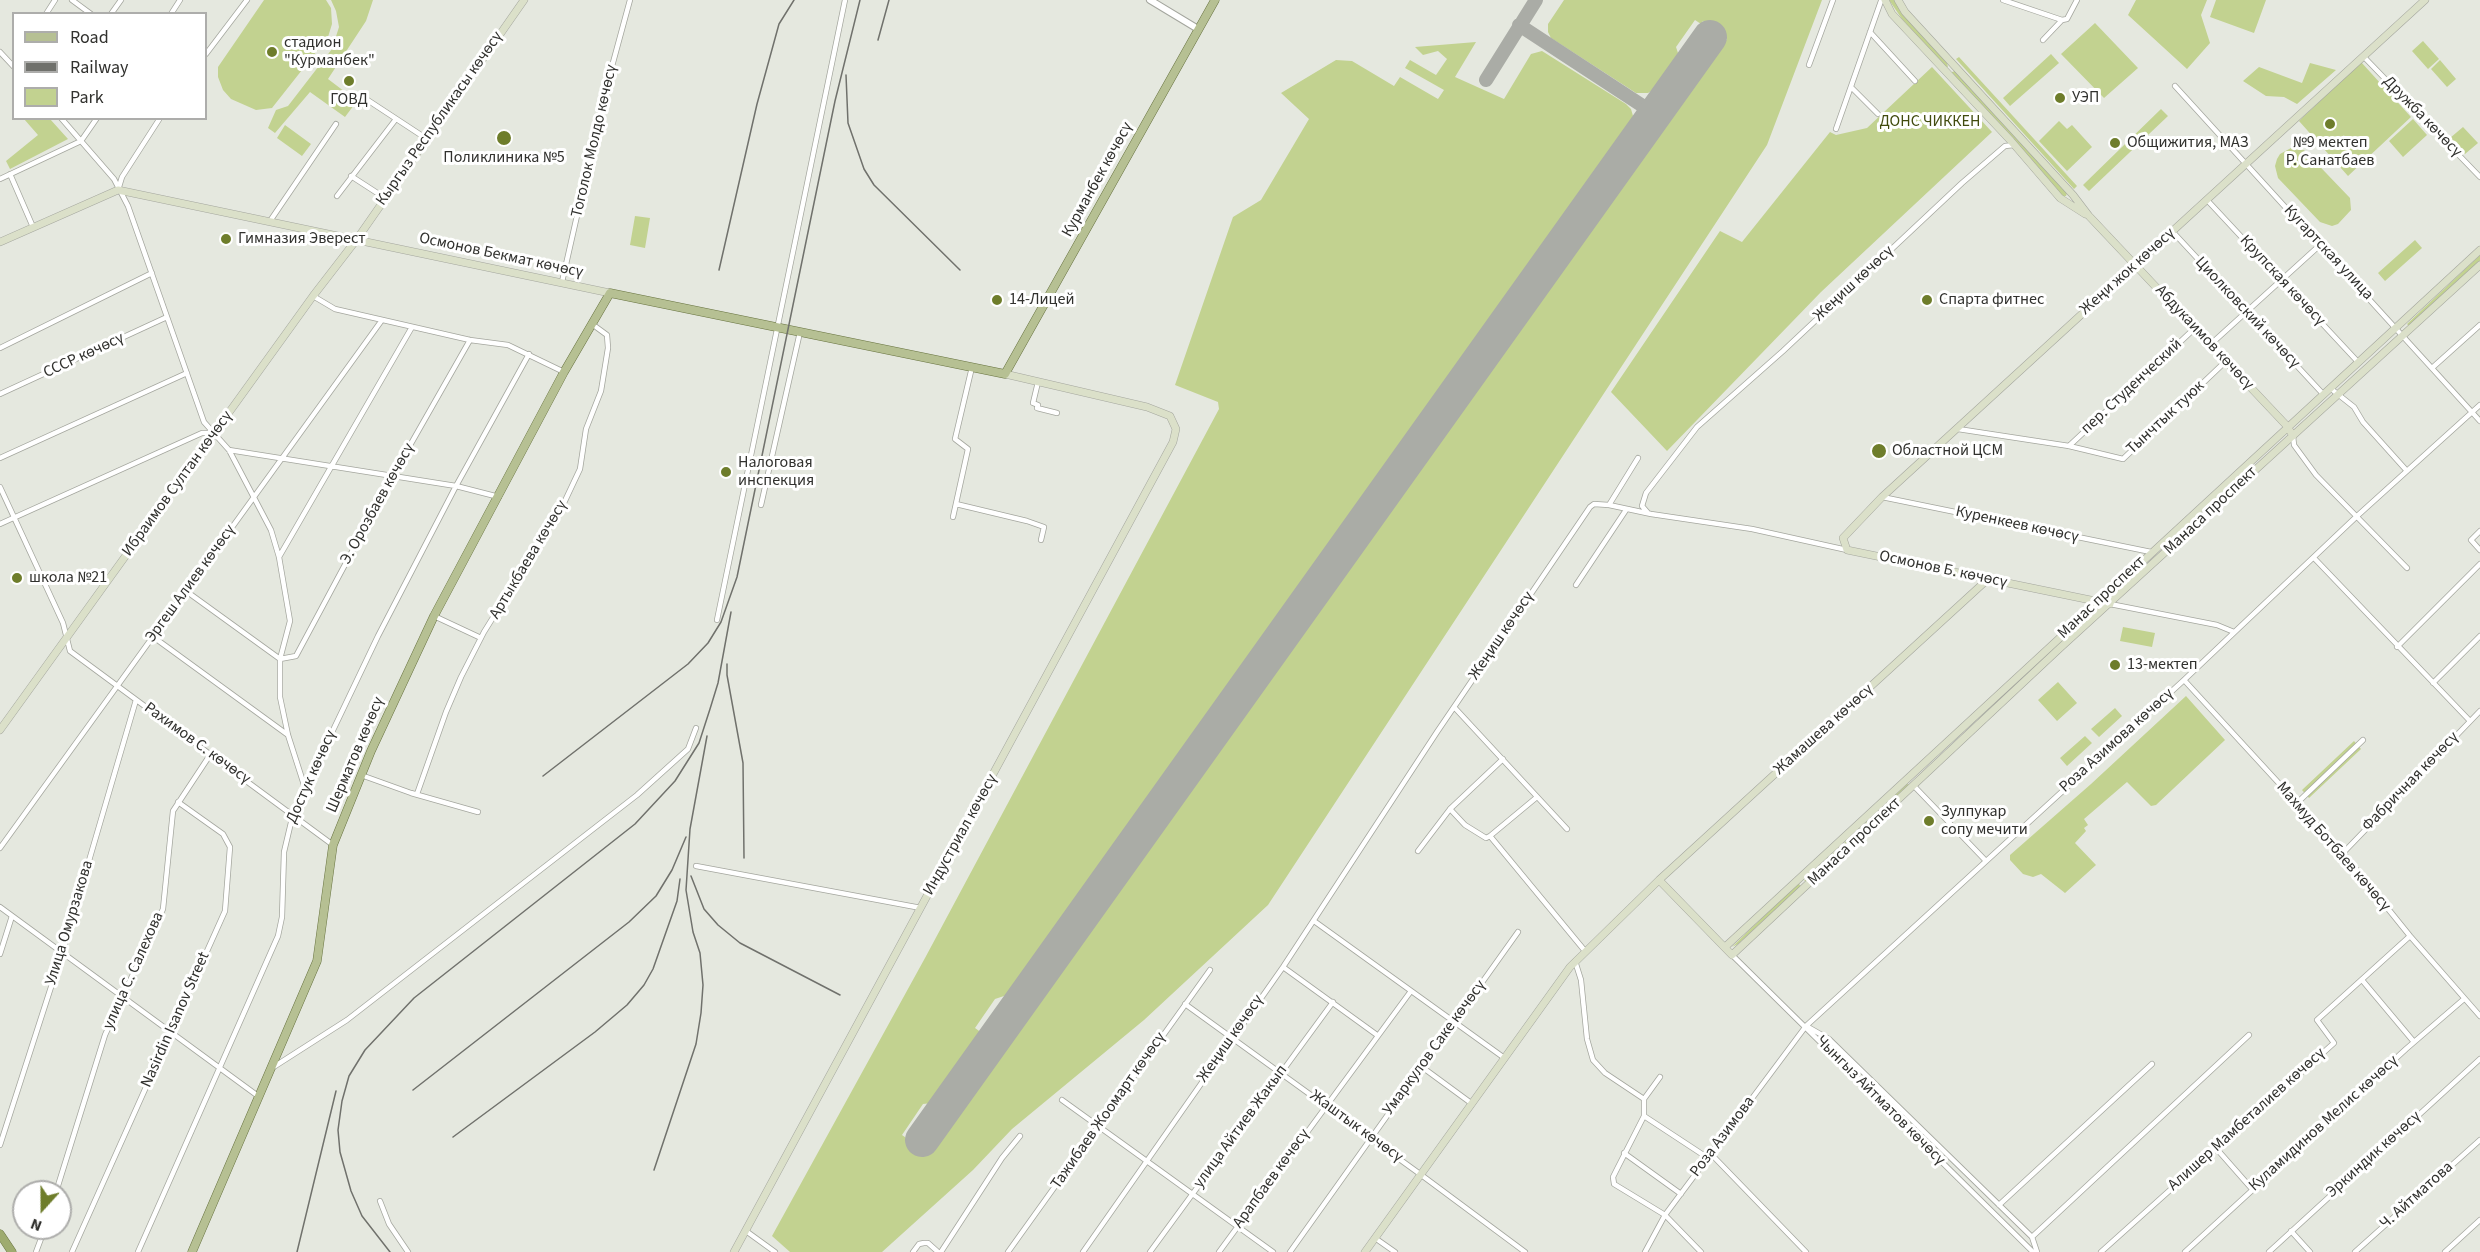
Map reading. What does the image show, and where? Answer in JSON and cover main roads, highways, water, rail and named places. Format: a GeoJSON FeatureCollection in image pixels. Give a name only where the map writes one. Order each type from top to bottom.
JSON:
{"type":"FeatureCollection","features":[{"type":"Feature","properties":{"kind":"highway"},"geometry":{"type":"LineString","coordinates":[[0,1234],[12,1252]]}},
{"type":"Feature","properties":{"kind":"main road","name":"Кыргыз Республикасы көчөсү"},"geometry":{"type":"LineString","coordinates":[[357,239],[524,0]]}},
{"type":"Feature","properties":{"kind":"main road","name":"Курманбек көчөсү"},"geometry":{"type":"LineString","coordinates":[[1005,374],[1215,0]]}},
{"type":"Feature","properties":{"kind":"main road","name":"Абдукаимов көчөсү"},"geometry":{"type":"LineString","coordinates":[[1882,0],[1892,14],[2005,135],[2060,198],[2089,216]]}},
{"type":"Feature","properties":{"kind":"main road","name":"Абдукаимов көчөсү"},"geometry":{"type":"LineString","coordinates":[[1898,0],[1905,12],[2073,195],[2089,216],[2211,344],[2287,426],[2293,436]]}},
{"type":"Feature","properties":{"kind":"main road","name":"Жеңи жок көчөсү"},"geometry":{"type":"LineString","coordinates":[[1847,550],[1844,544],[1846,534],[1882,497],[2426,0]]}},
{"type":"Feature","properties":{"kind":"main road"},"geometry":{"type":"LineString","coordinates":[[1947,74],[1954,66]]}},
{"type":"Feature","properties":{"kind":"main road","name":"Осмонов Бекмат көчөсү"},"geometry":{"type":"LineString","coordinates":[[0,242],[118,190],[1005,374]]}},
{"type":"Feature","properties":{"kind":"main road","name":"Ибраимов Султан көчөсү"},"geometry":{"type":"LineString","coordinates":[[0,730],[313,296],[357,239]]}},
{"type":"Feature","properties":{"kind":"main road","name":"Манас проспект"},"geometry":{"type":"LineString","coordinates":[[1725,947],[2480,249]]}},
{"type":"Feature","properties":{"kind":"main road","name":"Манаса проспект"},"geometry":{"type":"LineString","coordinates":[[1725,947],[1732,955],[2060,648],[2480,265]]}},
{"type":"Feature","properties":{"kind":"main road","name":"Шерматов көчөсү"},"geometry":{"type":"LineString","coordinates":[[192,1252],[317,961],[333,845],[361,775],[434,616],[564,372],[610,293]]}},
{"type":"Feature","properties":{"kind":"main road","name":"Индустриал көчөсү"},"geometry":{"type":"LineString","coordinates":[[734,1252],[1165,459],[1176,429],[1170,416],[1147,407],[1005,374]]}},
{"type":"Feature","properties":{"kind":"main road"},"geometry":{"type":"LineString","coordinates":[[2217,491],[2225,498]]}},
{"type":"Feature","properties":{"kind":"main road"},"geometry":{"type":"LineString","coordinates":[[2164,541],[2170,548]]}},
{"type":"Feature","properties":{"kind":"main road","name":"Осмонов Б. көчөсү"},"geometry":{"type":"LineString","coordinates":[[1847,550],[2110,604]]}},
{"type":"Feature","properties":{"kind":"main road","name":"Жамашева көчөсү"},"geometry":{"type":"LineString","coordinates":[[1365,1252],[1503,1057],[1575,961],[1659,880],[1988,579]]}},
{"type":"Feature","properties":{"kind":"main road"},"geometry":{"type":"LineString","coordinates":[[2054,641],[2060,648]]}},
{"type":"Feature","properties":{"kind":"main road"},"geometry":{"type":"LineString","coordinates":[[2026,668],[2032,675]]}},
{"type":"Feature","properties":{"kind":"main road"},"geometry":{"type":"LineString","coordinates":[[1973,717],[1980,725]]}},
{"type":"Feature","properties":{"kind":"main road"},"geometry":{"type":"LineString","coordinates":[[1659,880],[1725,947]]}},
{"type":"Feature","properties":{"kind":"railway"},"geometry":{"type":"LineString","coordinates":[[719,270],[757,104],[779,24],[794,0]]}},
{"type":"Feature","properties":{"kind":"railway"},"geometry":{"type":"LineString","coordinates":[[543,776],[688,664],[708,643],[721,622],[737,577],[835,101],[860,0]]}},
{"type":"Feature","properties":{"kind":"railway"},"geometry":{"type":"LineString","coordinates":[[878,40],[889,0]]}},
{"type":"Feature","properties":{"kind":"railway"},"geometry":{"type":"LineString","coordinates":[[846,75],[848,123],[864,169],[874,185],[960,270]]}},
{"type":"Feature","properties":{"kind":"railway"},"geometry":{"type":"LineString","coordinates":[[390,1252],[362,1216],[351,1191],[340,1152],[338,1130],[342,1101],[349,1076],[365,1050],[414,998],[635,824],[675,781],[699,743],[718,683],[731,612]]}},
{"type":"Feature","properties":{"kind":"railway"},"geometry":{"type":"LineString","coordinates":[[727,664],[743,763],[744,858]]}},
{"type":"Feature","properties":{"kind":"railway"},"geometry":{"type":"LineString","coordinates":[[654,1170],[696,1044],[701,1013],[703,985],[700,953],[693,932],[686,890],[690,829],[707,736]]}},
{"type":"Feature","properties":{"kind":"railway"},"geometry":{"type":"LineString","coordinates":[[413,1090],[629,922],[656,896],[672,870],[686,837]]}},
{"type":"Feature","properties":{"kind":"railway"},"geometry":{"type":"LineString","coordinates":[[691,876],[704,909],[718,925],[740,943],[840,995]]}},
{"type":"Feature","properties":{"kind":"railway"},"geometry":{"type":"LineString","coordinates":[[453,1137],[595,1032],[627,1005],[644,985],[653,969],[677,901],[680,879]]}},
{"type":"Feature","properties":{"kind":"railway"},"geometry":{"type":"LineString","coordinates":[[297,1252],[336,1091]]}},
{"type":"Feature","properties":{"kind":"place","name":"стадион \"Курманбек\""},"geometry":{"type":"Point","coordinates":[272,52]}},
{"type":"Feature","properties":{"kind":"place","name":"ГОВД"},"geometry":{"type":"Point","coordinates":[349,81]}},
{"type":"Feature","properties":{"kind":"place","name":"УЭП"},"geometry":{"type":"Point","coordinates":[2060,98]}},
{"type":"Feature","properties":{"kind":"place","name":"№9 мектеп Р. Санатбаев"},"geometry":{"type":"Point","coordinates":[2330,124]}},
{"type":"Feature","properties":{"kind":"place","name":"Поликлиника №5"},"geometry":{"type":"Point","coordinates":[504,138]}},
{"type":"Feature","properties":{"kind":"place","name":"Общижития, МАЗ"},"geometry":{"type":"Point","coordinates":[2115,143]}},
{"type":"Feature","properties":{"kind":"place","name":"Гимназия Эверест"},"geometry":{"type":"Point","coordinates":[226,239]}},
{"type":"Feature","properties":{"kind":"place","name":"14-Лицей"},"geometry":{"type":"Point","coordinates":[997,300]}},
{"type":"Feature","properties":{"kind":"place","name":"Спарта фитнес"},"geometry":{"type":"Point","coordinates":[1927,300]}},
{"type":"Feature","properties":{"kind":"place","name":"Областной ЦСМ"},"geometry":{"type":"Point","coordinates":[1879,451]}},
{"type":"Feature","properties":{"kind":"place","name":"Налоговая инспекция"},"geometry":{"type":"Point","coordinates":[726,472]}},
{"type":"Feature","properties":{"kind":"place","name":"школа №21"},"geometry":{"type":"Point","coordinates":[17,578]}},
{"type":"Feature","properties":{"kind":"place","name":"13-мектеп"},"geometry":{"type":"Point","coordinates":[2115,665]}},
{"type":"Feature","properties":{"kind":"place","name":"Зулпукар сопу мечити"},"geometry":{"type":"Point","coordinates":[1929,821]}},
{"type":"Feature","properties":{"kind":"park label","name":"ДОНС ЧИККЕН"},"geometry":{"type":"Point","coordinates":[1930,122]}}]}
